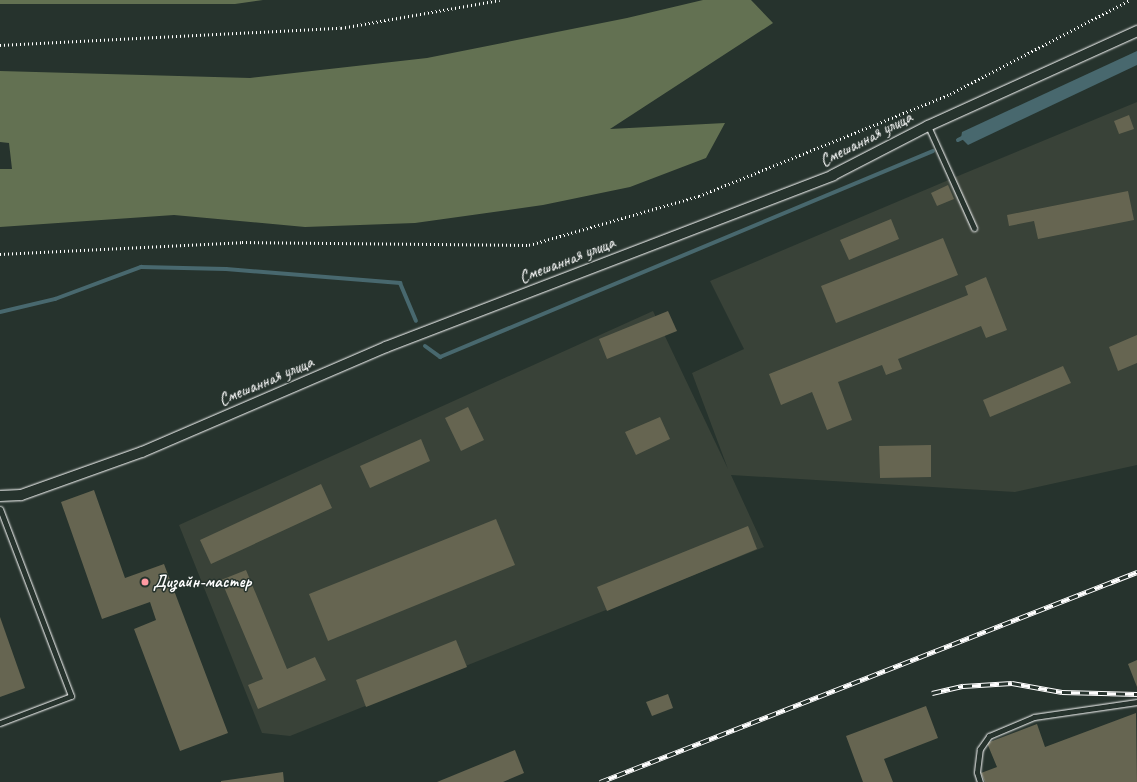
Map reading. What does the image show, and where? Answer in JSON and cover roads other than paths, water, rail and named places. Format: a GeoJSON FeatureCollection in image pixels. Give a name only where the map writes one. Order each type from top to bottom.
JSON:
{"type":"FeatureCollection","features":[{"type":"Feature","properties":{"kind":"street","name":"Смешанная улица"},"geometry":{"type":"LineString","coordinates":[[0,496],[21,495],[142,452],[386,348],[833,175],[928,126],[1137,31]]}},
{"type":"Feature","properties":{"kind":"lane"},"geometry":{"type":"LineString","coordinates":[[928,126],[974,228]]}},
{"type":"Feature","properties":{"kind":"lane"},"geometry":{"type":"LineString","coordinates":[[0,509],[71,696],[0,723]]}},
{"type":"Feature","properties":{"kind":"lane"},"geometry":{"type":"LineString","coordinates":[[980,782],[977,772],[980,749],[988,736],[1034,717],[1137,702]]}},
{"type":"Feature","properties":{"kind":"water"},"geometry":{"type":"Polygon","coordinates":[[[1137,51],[1137,65],[968,145],[961,138],[962,132],[1137,51]]]}},
{"type":"Feature","properties":{"kind":"waterway"},"geometry":{"type":"LineString","coordinates":[[958,140],[966,136]]}},
{"type":"Feature","properties":{"kind":"waterway"},"geometry":{"type":"LineString","coordinates":[[425,346],[440,357],[933,151]]}},
{"type":"Feature","properties":{"kind":"waterway"},"geometry":{"type":"LineString","coordinates":[[0,312],[55,299],[141,267],[226,269],[400,283],[416,321]]}},
{"type":"Feature","properties":{"kind":"railway"},"geometry":{"type":"LineString","coordinates":[[600,782],[1137,572]]}},
{"type":"Feature","properties":{"kind":"railway"},"geometry":{"type":"LineString","coordinates":[[932,693],[963,686],[1012,683],[1062,692],[1137,694]]}},
{"type":"Feature","properties":{"kind":"place","name":"Дизайн-мастер"},"geometry":{"type":"Point","coordinates":[145,582]}}]}
